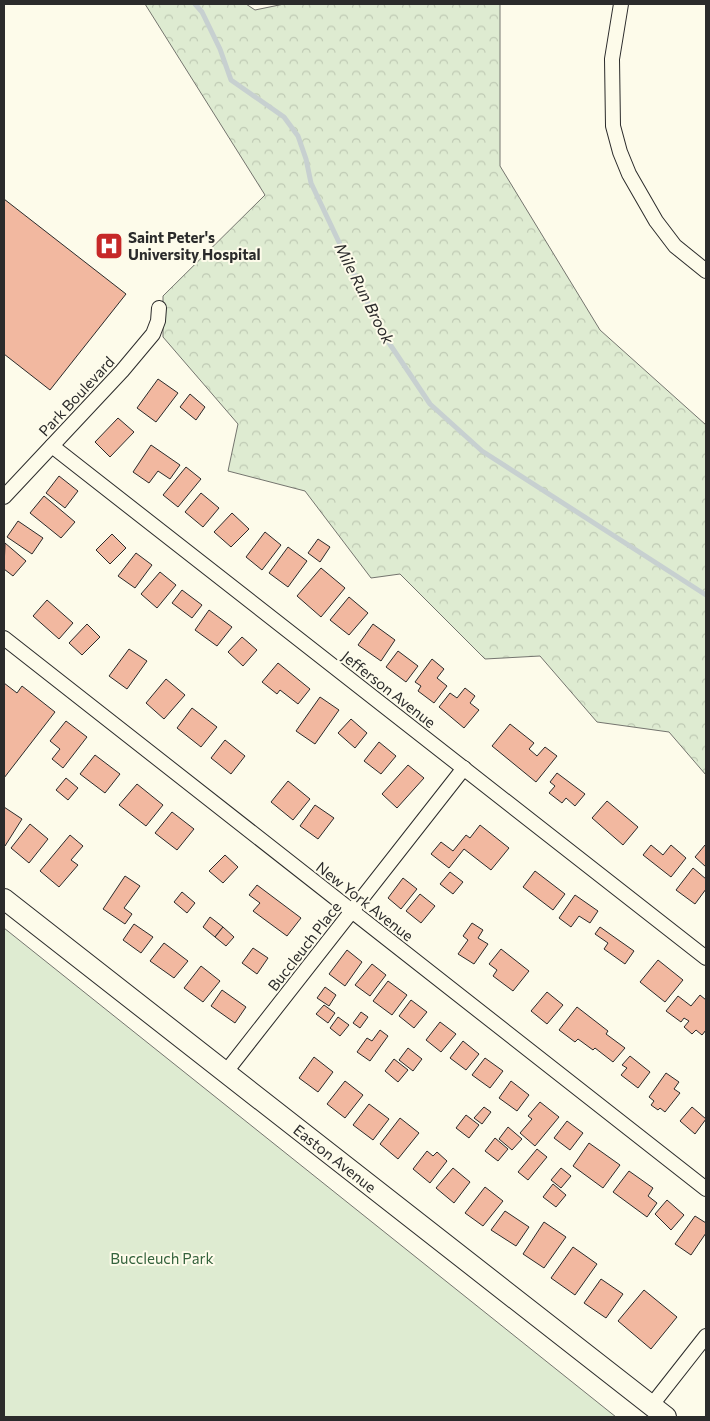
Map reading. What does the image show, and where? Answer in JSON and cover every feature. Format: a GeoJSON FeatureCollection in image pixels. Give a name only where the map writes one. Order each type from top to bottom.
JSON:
{"type":"FeatureCollection","features":[{"type":"Feature","properties":{"kind":"street"},"geometry":{"type":"LineString","coordinates":[[621,4],[612,59],[613,126],[620,152],[629,174],[656,221],[675,246],[706,271]]}},
{"type":"Feature","properties":{"kind":"street","name":"Park Boulevard"},"geometry":{"type":"LineString","coordinates":[[4,497],[122,371],[153,334],[158,321],[159,308]]}},
{"type":"Feature","properties":{"kind":"street","name":"Jefferson Avenue"},"geometry":{"type":"LineString","coordinates":[[52,446],[706,958]]}},
{"type":"Feature","properties":{"kind":"street","name":"New York Avenue"},"geometry":{"type":"LineString","coordinates":[[4,638],[706,1189]]}},
{"type":"Feature","properties":{"kind":"street","name":"Buccleuch Place"},"geometry":{"type":"LineString","coordinates":[[225,1073],[464,768]]}},
{"type":"Feature","properties":{"kind":"street","name":"Easton Avenue"},"geometry":{"type":"LineString","coordinates":[[4,899],[659,1411]]}},
{"type":"Feature","properties":{"kind":"street"},"geometry":{"type":"LineString","coordinates":[[659,1411],[706,1336]]}},
{"type":"Feature","properties":{"kind":"green space"},"geometry":{"type":"Polygon","coordinates":[[[145,4],[246,4],[255,10],[284,4],[500,4],[500,166],[600,330],[706,425],[706,775],[669,732],[597,722],[540,656],[485,659],[400,574],[371,578],[305,491],[228,471],[238,424],[163,337],[163,296],[265,195],[145,4]]]}},
{"type":"Feature","properties":{"kind":"green space","name":"Buccleuch Park"},"geometry":{"type":"Polygon","coordinates":[[[4,928],[616,1417],[4,1417],[4,928]]]}},
{"type":"Feature","properties":{"kind":"building"},"geometry":{"type":"Polygon","coordinates":[[[4,199],[126,294],[50,390],[4,354],[4,199]]]}},
{"type":"Feature","properties":{"kind":"building"},"geometry":{"type":"Polygon","coordinates":[[[158,379],[178,393],[156,422],[137,408],[158,379]]]}},
{"type":"Feature","properties":{"kind":"building"},"geometry":{"type":"Polygon","coordinates":[[[190,394],[205,407],[196,420],[180,407],[190,394]]]}},
{"type":"Feature","properties":{"kind":"building"},"geometry":{"type":"Polygon","coordinates":[[[118,418],[134,432],[110,457],[95,442],[118,418]]]}},
{"type":"Feature","properties":{"kind":"building"},"geometry":{"type":"Polygon","coordinates":[[[151,445],[180,465],[170,479],[158,471],[149,483],[133,472],[151,445]]]}},
{"type":"Feature","properties":{"kind":"building"},"geometry":{"type":"Polygon","coordinates":[[[186,467],[201,479],[178,507],[163,495],[186,467]]]}},
{"type":"Feature","properties":{"kind":"building"},"geometry":{"type":"Polygon","coordinates":[[[59,476],[78,491],[65,508],[46,493],[59,476]]]}},
{"type":"Feature","properties":{"kind":"building"},"geometry":{"type":"Polygon","coordinates":[[[201,493],[219,508],[203,527],[185,512],[201,493]]]}},
{"type":"Feature","properties":{"kind":"building"},"geometry":{"type":"Polygon","coordinates":[[[44,496],[75,522],[61,538],[30,513],[44,496]]]}},
{"type":"Feature","properties":{"kind":"building"},"geometry":{"type":"Polygon","coordinates":[[[232,513],[249,529],[231,547],[214,532],[232,513]]]}},
{"type":"Feature","properties":{"kind":"building"},"geometry":{"type":"Polygon","coordinates":[[[18,521],[43,538],[32,554],[7,537],[18,521]]]}},
{"type":"Feature","properties":{"kind":"building"},"geometry":{"type":"Polygon","coordinates":[[[265,532],[281,545],[262,570],[246,557],[265,532]]]}},
{"type":"Feature","properties":{"kind":"building"},"geometry":{"type":"Polygon","coordinates":[[[112,534],[126,548],[110,564],[96,550],[112,534]]]}},
{"type":"Feature","properties":{"kind":"building"},"geometry":{"type":"Polygon","coordinates":[[[318,539],[330,547],[320,562],[308,553],[318,539]]]}},
{"type":"Feature","properties":{"kind":"building"},"geometry":{"type":"Polygon","coordinates":[[[5,543],[26,561],[13,576],[4,569],[5,543]]]}},
{"type":"Feature","properties":{"kind":"building"},"geometry":{"type":"Polygon","coordinates":[[[288,547],[307,561],[288,587],[269,573],[288,547]]]}},
{"type":"Feature","properties":{"kind":"building"},"geometry":{"type":"Polygon","coordinates":[[[136,553],[152,565],[135,588],[118,576],[136,553]]]}},
{"type":"Feature","properties":{"kind":"building"},"geometry":{"type":"Polygon","coordinates":[[[321,568],[345,588],[321,617],[297,596],[321,568]]]}},
{"type":"Feature","properties":{"kind":"building"},"geometry":{"type":"Polygon","coordinates":[[[160,572],[176,585],[157,608],[141,594],[160,572]]]}},
{"type":"Feature","properties":{"kind":"building"},"geometry":{"type":"Polygon","coordinates":[[[182,590],[202,605],[192,618],[172,603],[182,590]]]}},
{"type":"Feature","properties":{"kind":"building"},"geometry":{"type":"Polygon","coordinates":[[[349,597],[368,613],[349,635],[330,620],[349,597]]]}},
{"type":"Feature","properties":{"kind":"building"},"geometry":{"type":"Polygon","coordinates":[[[47,600],[73,623],[59,639],[33,616],[47,600]]]}},
{"type":"Feature","properties":{"kind":"building"},"geometry":{"type":"Polygon","coordinates":[[[209,610],[232,627],[217,646],[195,630],[209,610]]]}},
{"type":"Feature","properties":{"kind":"building"},"geometry":{"type":"Polygon","coordinates":[[[87,624],[100,637],[82,655],[69,643],[87,624]]]}},
{"type":"Feature","properties":{"kind":"building"},"geometry":{"type":"Polygon","coordinates":[[[373,624],[395,640],[381,661],[358,645],[373,624]]]}},
{"type":"Feature","properties":{"kind":"building"},"geometry":{"type":"Polygon","coordinates":[[[242,637],[257,650],[243,666],[228,652],[242,637]]]}},
{"type":"Feature","properties":{"kind":"building"},"geometry":{"type":"Polygon","coordinates":[[[129,649],[147,661],[127,689],[109,676],[129,649]]]}},
{"type":"Feature","properties":{"kind":"building"},"geometry":{"type":"Polygon","coordinates":[[[398,651],[418,666],[406,682],[386,667],[398,651]]]}},
{"type":"Feature","properties":{"kind":"building"},"geometry":{"type":"Polygon","coordinates":[[[432,659],[444,669],[437,678],[447,686],[434,703],[418,691],[421,686],[415,682],[432,659]]]}},
{"type":"Feature","properties":{"kind":"building"},"geometry":{"type":"Polygon","coordinates":[[[278,663],[310,689],[298,704],[280,690],[277,694],[262,682],[278,663]]]}},
{"type":"Feature","properties":{"kind":"building"},"geometry":{"type":"Polygon","coordinates":[[[166,679],[185,695],[164,719],[146,703],[166,679]]]}},
{"type":"Feature","properties":{"kind":"building"},"geometry":{"type":"Polygon","coordinates":[[[4,683],[17,693],[22,686],[55,712],[4,778],[4,683]]]}},
{"type":"Feature","properties":{"kind":"building"},"geometry":{"type":"Polygon","coordinates":[[[465,688],[475,696],[470,703],[479,710],[464,728],[439,707],[450,693],[457,698],[465,688]]]}},
{"type":"Feature","properties":{"kind":"building"},"geometry":{"type":"Polygon","coordinates":[[[320,697],[339,710],[315,744],[296,731],[320,697]]]}},
{"type":"Feature","properties":{"kind":"building"},"geometry":{"type":"Polygon","coordinates":[[[192,708],[217,727],[201,747],[177,728],[192,708]]]}},
{"type":"Feature","properties":{"kind":"building"},"geometry":{"type":"Polygon","coordinates":[[[351,719],[367,733],[355,748],[338,733],[351,719]]]}},
{"type":"Feature","properties":{"kind":"building"},"geometry":{"type":"Polygon","coordinates":[[[66,721],[87,737],[63,768],[52,759],[60,749],[50,741],[66,721]]]}},
{"type":"Feature","properties":{"kind":"building"},"geometry":{"type":"Polygon","coordinates":[[[510,724],[534,743],[529,749],[537,756],[545,747],[557,756],[536,782],[492,746],[510,724]]]}},
{"type":"Feature","properties":{"kind":"building"},"geometry":{"type":"Polygon","coordinates":[[[225,740],[245,756],[231,774],[211,758],[225,740]]]}},
{"type":"Feature","properties":{"kind":"building"},"geometry":{"type":"Polygon","coordinates":[[[379,742],[396,756],[381,774],[364,761],[379,742]]]}},
{"type":"Feature","properties":{"kind":"building"},"geometry":{"type":"Polygon","coordinates":[[[95,755],[120,774],[105,793],[80,774],[95,755]]]}},
{"type":"Feature","properties":{"kind":"building"},"geometry":{"type":"Polygon","coordinates":[[[408,765],[424,778],[397,808],[382,794],[408,765]]]}},
{"type":"Feature","properties":{"kind":"building"},"geometry":{"type":"Polygon","coordinates":[[[557,773],[585,794],[575,806],[566,798],[562,803],[549,793],[555,786],[550,782],[557,773]]]}},
{"type":"Feature","properties":{"kind":"building"},"geometry":{"type":"Polygon","coordinates":[[[66,778],[78,788],[68,800],[56,790],[66,778]]]}},
{"type":"Feature","properties":{"kind":"building"},"geometry":{"type":"Polygon","coordinates":[[[288,781],[310,799],[293,820],[271,802],[288,781]]]}},
{"type":"Feature","properties":{"kind":"building"},"geometry":{"type":"Polygon","coordinates":[[[137,784],[163,805],[146,826],[119,805],[137,784]]]}},
{"type":"Feature","properties":{"kind":"building"},"geometry":{"type":"Polygon","coordinates":[[[607,801],[638,827],[623,845],[592,818],[607,801]]]}},
{"type":"Feature","properties":{"kind":"building"},"geometry":{"type":"Polygon","coordinates":[[[315,805],[334,818],[318,839],[300,826],[315,805]]]}},
{"type":"Feature","properties":{"kind":"building"},"geometry":{"type":"Polygon","coordinates":[[[4,807],[22,819],[5,846],[4,846],[4,807]]]}},
{"type":"Feature","properties":{"kind":"building"},"geometry":{"type":"Polygon","coordinates":[[[172,812],[194,829],[177,850],[155,833],[172,812]]]}},
{"type":"Feature","properties":{"kind":"building"},"geometry":{"type":"Polygon","coordinates":[[[30,824],[48,839],[29,863],[11,848],[30,824]]]}},
{"type":"Feature","properties":{"kind":"building"},"geometry":{"type":"Polygon","coordinates":[[[480,825],[509,848],[491,870],[464,849],[449,868],[431,854],[441,842],[453,851],[466,835],[470,838],[480,825]]]}},
{"type":"Feature","properties":{"kind":"building"},"geometry":{"type":"Polygon","coordinates":[[[70,835],[83,846],[71,860],[78,865],[59,887],[40,871],[70,835]]]}},
{"type":"Feature","properties":{"kind":"building"},"geometry":{"type":"Polygon","coordinates":[[[651,845],[663,855],[671,845],[686,858],[671,877],[643,855],[651,845]]]}},
{"type":"Feature","properties":{"kind":"building"},"geometry":{"type":"Polygon","coordinates":[[[706,846],[706,867],[695,857],[706,846]]]}},
{"type":"Feature","properties":{"kind":"building"},"geometry":{"type":"Polygon","coordinates":[[[225,855],[238,867],[223,883],[209,871],[225,855]]]}},
{"type":"Feature","properties":{"kind":"building"},"geometry":{"type":"Polygon","coordinates":[[[693,868],[706,879],[706,889],[695,904],[676,890],[693,868]]]}},
{"type":"Feature","properties":{"kind":"building"},"geometry":{"type":"Polygon","coordinates":[[[535,871],[565,894],[553,910],[523,887],[535,871]]]}},
{"type":"Feature","properties":{"kind":"building"},"geometry":{"type":"Polygon","coordinates":[[[450,872],[463,882],[453,894],[440,884],[450,872]]]}},
{"type":"Feature","properties":{"kind":"building"},"geometry":{"type":"Polygon","coordinates":[[[125,876],[140,886],[124,908],[132,914],[125,924],[103,909],[125,876]]]}},
{"type":"Feature","properties":{"kind":"building"},"geometry":{"type":"Polygon","coordinates":[[[403,878],[417,889],[401,909],[388,898],[403,878]]]}},
{"type":"Feature","properties":{"kind":"building"},"geometry":{"type":"Polygon","coordinates":[[[257,885],[301,918],[287,936],[253,911],[260,903],[249,895],[257,885]]]}},
{"type":"Feature","properties":{"kind":"building"},"geometry":{"type":"Polygon","coordinates":[[[182,892],[195,903],[187,913],[174,902],[182,892]]]}},
{"type":"Feature","properties":{"kind":"building"},"geometry":{"type":"Polygon","coordinates":[[[420,894],[435,906],[421,923],[406,911],[420,894]]]}},
{"type":"Feature","properties":{"kind":"building"},"geometry":{"type":"Polygon","coordinates":[[[575,895],[598,911],[590,923],[579,916],[571,927],[559,918],[575,895]]]}},
{"type":"Feature","properties":{"kind":"building"},"geometry":{"type":"Polygon","coordinates":[[[210,917],[223,927],[215,937],[203,927],[210,917]]]}},
{"type":"Feature","properties":{"kind":"building"},"geometry":{"type":"Polygon","coordinates":[[[472,923],[483,930],[478,938],[488,944],[474,964],[458,954],[468,940],[463,936],[472,923]]]}},
{"type":"Feature","properties":{"kind":"building"},"geometry":{"type":"Polygon","coordinates":[[[134,924],[153,937],[141,953],[123,940],[134,924]]]}},
{"type":"Feature","properties":{"kind":"building"},"geometry":{"type":"Polygon","coordinates":[[[223,927],[234,937],[226,946],[215,937],[223,927]]]}},
{"type":"Feature","properties":{"kind":"building"},"geometry":{"type":"Polygon","coordinates":[[[600,927],[634,951],[625,964],[604,949],[608,943],[595,934],[600,927]]]}},
{"type":"Feature","properties":{"kind":"building"},"geometry":{"type":"Polygon","coordinates":[[[164,943],[188,961],[174,978],[150,961],[164,943]]]}},
{"type":"Feature","properties":{"kind":"building"},"geometry":{"type":"Polygon","coordinates":[[[253,948],[268,958],[257,974],[242,963],[253,948]]]}},
{"type":"Feature","properties":{"kind":"building"},"geometry":{"type":"Polygon","coordinates":[[[501,949],[529,971],[513,991],[493,976],[497,970],[489,964],[501,949]]]}},
{"type":"Feature","properties":{"kind":"building"},"geometry":{"type":"Polygon","coordinates":[[[347,950],[362,962],[345,986],[329,974],[347,950]]]}},
{"type":"Feature","properties":{"kind":"building"},"geometry":{"type":"Polygon","coordinates":[[[658,960],[683,980],[665,1002],[640,982],[658,960]]]}},
{"type":"Feature","properties":{"kind":"building"},"geometry":{"type":"Polygon","coordinates":[[[372,964],[386,975],[370,996],[355,985],[372,964]]]}},
{"type":"Feature","properties":{"kind":"building"},"geometry":{"type":"Polygon","coordinates":[[[201,966],[220,981],[203,1002],[184,988],[201,966]]]}},
{"type":"Feature","properties":{"kind":"building"},"geometry":{"type":"Polygon","coordinates":[[[388,981],[407,995],[392,1015],[373,1001],[388,981]]]}},
{"type":"Feature","properties":{"kind":"building"},"geometry":{"type":"Polygon","coordinates":[[[325,987],[336,995],[329,1006],[317,998],[325,987]]]}},
{"type":"Feature","properties":{"kind":"building"},"geometry":{"type":"Polygon","coordinates":[[[222,990],[246,1007],[235,1023],[211,1006],[222,990]]]}},
{"type":"Feature","properties":{"kind":"building"},"geometry":{"type":"Polygon","coordinates":[[[547,992],[563,1005],[547,1024],[531,1011],[547,992]]]}},
{"type":"Feature","properties":{"kind":"building"},"geometry":{"type":"Polygon","coordinates":[[[700,995],[706,1000],[706,1030],[702,1035],[696,1030],[692,1034],[684,1027],[689,1021],[684,1018],[681,1022],[666,1011],[678,996],[691,1006],[700,995]]]}},
{"type":"Feature","properties":{"kind":"building"},"geometry":{"type":"Polygon","coordinates":[[[411,1000],[427,1012],[414,1028],[399,1016],[411,1000]]]}},
{"type":"Feature","properties":{"kind":"building"},"geometry":{"type":"Polygon","coordinates":[[[324,1005],[335,1013],[328,1023],[316,1014],[324,1005]]]}},
{"type":"Feature","properties":{"kind":"building"},"geometry":{"type":"Polygon","coordinates":[[[577,1007],[608,1031],[606,1034],[625,1048],[613,1062],[595,1048],[593,1050],[578,1039],[575,1042],[559,1030],[577,1007]]]}},
{"type":"Feature","properties":{"kind":"building"},"geometry":{"type":"Polygon","coordinates":[[[361,1012],[368,1017],[360,1028],[353,1023],[361,1012]]]}},
{"type":"Feature","properties":{"kind":"building"},"geometry":{"type":"Polygon","coordinates":[[[338,1017],[349,1025],[340,1036],[330,1028],[338,1017]]]}},
{"type":"Feature","properties":{"kind":"building"},"geometry":{"type":"Polygon","coordinates":[[[440,1022],[456,1034],[441,1052],[426,1040],[440,1022]]]}},
{"type":"Feature","properties":{"kind":"building"},"geometry":{"type":"Polygon","coordinates":[[[380,1030],[388,1036],[370,1061],[357,1052],[367,1038],[372,1041],[380,1030]]]}},
{"type":"Feature","properties":{"kind":"building"},"geometry":{"type":"Polygon","coordinates":[[[463,1041],[479,1054],[466,1070],[450,1058],[463,1041]]]}},
{"type":"Feature","properties":{"kind":"building"},"geometry":{"type":"Polygon","coordinates":[[[408,1048],[422,1059],[413,1071],[399,1060],[408,1048]]]}},
{"type":"Feature","properties":{"kind":"building"},"geometry":{"type":"Polygon","coordinates":[[[630,1056],[650,1072],[638,1088],[621,1075],[627,1068],[622,1065],[630,1056]]]}},
{"type":"Feature","properties":{"kind":"building"},"geometry":{"type":"Polygon","coordinates":[[[314,1057],[333,1072],[318,1092],[299,1078],[314,1057]]]}},
{"type":"Feature","properties":{"kind":"building"},"geometry":{"type":"Polygon","coordinates":[[[485,1058],[503,1071],[490,1088],[472,1075],[485,1058]]]}},
{"type":"Feature","properties":{"kind":"building"},"geometry":{"type":"Polygon","coordinates":[[[394,1059],[408,1070],[398,1082],[385,1071],[394,1059]]]}},
{"type":"Feature","properties":{"kind":"building"},"geometry":{"type":"Polygon","coordinates":[[[666,1073],[679,1082],[674,1089],[680,1093],[665,1112],[651,1105],[654,1101],[649,1097],[666,1073]]]}},
{"type":"Feature","properties":{"kind":"building"},"geometry":{"type":"Polygon","coordinates":[[[345,1081],[363,1095],[345,1118],[327,1104],[345,1081]]]}},
{"type":"Feature","properties":{"kind":"building"},"geometry":{"type":"Polygon","coordinates":[[[511,1081],[529,1095],[517,1111],[499,1098],[511,1081]]]}},
{"type":"Feature","properties":{"kind":"building"},"geometry":{"type":"Polygon","coordinates":[[[540,1102],[559,1117],[535,1146],[520,1133],[532,1119],[528,1116],[540,1102]]]}},
{"type":"Feature","properties":{"kind":"building"},"geometry":{"type":"Polygon","coordinates":[[[369,1104],[389,1119],[373,1140],[353,1125],[369,1104]]]}},
{"type":"Feature","properties":{"kind":"building"},"geometry":{"type":"Polygon","coordinates":[[[484,1107],[491,1112],[482,1124],[474,1118],[484,1107]]]}},
{"type":"Feature","properties":{"kind":"building"},"geometry":{"type":"Polygon","coordinates":[[[692,1107],[706,1119],[695,1134],[680,1121],[692,1107]]]}},
{"type":"Feature","properties":{"kind":"building"},"geometry":{"type":"Polygon","coordinates":[[[466,1115],[479,1125],[469,1138],[456,1128],[466,1115]]]}},
{"type":"Feature","properties":{"kind":"building"},"geometry":{"type":"Polygon","coordinates":[[[400,1118],[419,1133],[398,1159],[380,1144],[400,1118]]]}},
{"type":"Feature","properties":{"kind":"building"},"geometry":{"type":"Polygon","coordinates":[[[567,1121],[583,1133],[570,1150],[554,1138],[567,1121]]]}},
{"type":"Feature","properties":{"kind":"building"},"geometry":{"type":"Polygon","coordinates":[[[508,1127],[522,1139],[512,1150],[499,1139],[508,1127]]]}},
{"type":"Feature","properties":{"kind":"building"},"geometry":{"type":"Polygon","coordinates":[[[495,1138],[508,1149],[498,1161],[485,1151],[495,1138]]]}},
{"type":"Feature","properties":{"kind":"building"},"geometry":{"type":"Polygon","coordinates":[[[589,1143],[620,1165],[603,1188],[573,1166],[589,1143]]]}},
{"type":"Feature","properties":{"kind":"building"},"geometry":{"type":"Polygon","coordinates":[[[537,1149],[547,1157],[528,1180],[518,1172],[537,1149]]]}},
{"type":"Feature","properties":{"kind":"building"},"geometry":{"type":"Polygon","coordinates":[[[427,1151],[433,1156],[437,1152],[447,1161],[430,1183],[413,1169],[427,1151]]]}},
{"type":"Feature","properties":{"kind":"building"},"geometry":{"type":"Polygon","coordinates":[[[453,1168],[470,1182],[454,1203],[436,1188],[453,1168]]]}},
{"type":"Feature","properties":{"kind":"building"},"geometry":{"type":"Polygon","coordinates":[[[561,1168],[571,1176],[561,1188],[551,1180],[561,1168]]]}},
{"type":"Feature","properties":{"kind":"building"},"geometry":{"type":"Polygon","coordinates":[[[629,1171],[653,1188],[648,1196],[657,1203],[647,1217],[613,1192],[629,1171]]]}},
{"type":"Feature","properties":{"kind":"building"},"geometry":{"type":"Polygon","coordinates":[[[553,1184],[566,1195],[556,1207],[543,1197],[553,1184]]]}},
{"type":"Feature","properties":{"kind":"building"},"geometry":{"type":"Polygon","coordinates":[[[485,1187],[503,1201],[483,1226],[465,1213],[485,1187]]]}},
{"type":"Feature","properties":{"kind":"building"},"geometry":{"type":"Polygon","coordinates":[[[667,1200],[684,1215],[671,1230],[655,1214],[667,1200]]]}},
{"type":"Feature","properties":{"kind":"building"},"geometry":{"type":"Polygon","coordinates":[[[505,1211],[529,1227],[516,1246],[491,1230],[505,1211]]]}},
{"type":"Feature","properties":{"kind":"building"},"geometry":{"type":"Polygon","coordinates":[[[695,1216],[706,1223],[706,1233],[691,1255],[675,1244],[695,1216]]]}},
{"type":"Feature","properties":{"kind":"building"},"geometry":{"type":"Polygon","coordinates":[[[544,1222],[566,1237],[544,1268],[523,1254],[544,1222]]]}},
{"type":"Feature","properties":{"kind":"building"},"geometry":{"type":"Polygon","coordinates":[[[573,1247],[597,1264],[575,1295],[551,1278],[573,1247]]]}},
{"type":"Feature","properties":{"kind":"building"},"geometry":{"type":"Polygon","coordinates":[[[601,1279],[623,1294],[606,1318],[584,1303],[601,1279]]]}},
{"type":"Feature","properties":{"kind":"building"},"geometry":{"type":"Polygon","coordinates":[[[644,1290],[677,1317],[651,1349],[618,1321],[644,1290]]]}},
{"type":"Feature","properties":{"kind":"waterway","name":"Mile Run Brook"},"geometry":{"type":"LineString","coordinates":[[195,4],[202,12],[220,49],[231,80],[284,117],[298,136],[306,159],[311,183],[381,331],[430,404],[482,451],[706,595]]}},
{"type":"Feature","properties":{"kind":"place","name":"Saint Peter's University Hospital"},"geometry":{"type":"Point","coordinates":[109,246]}}]}
